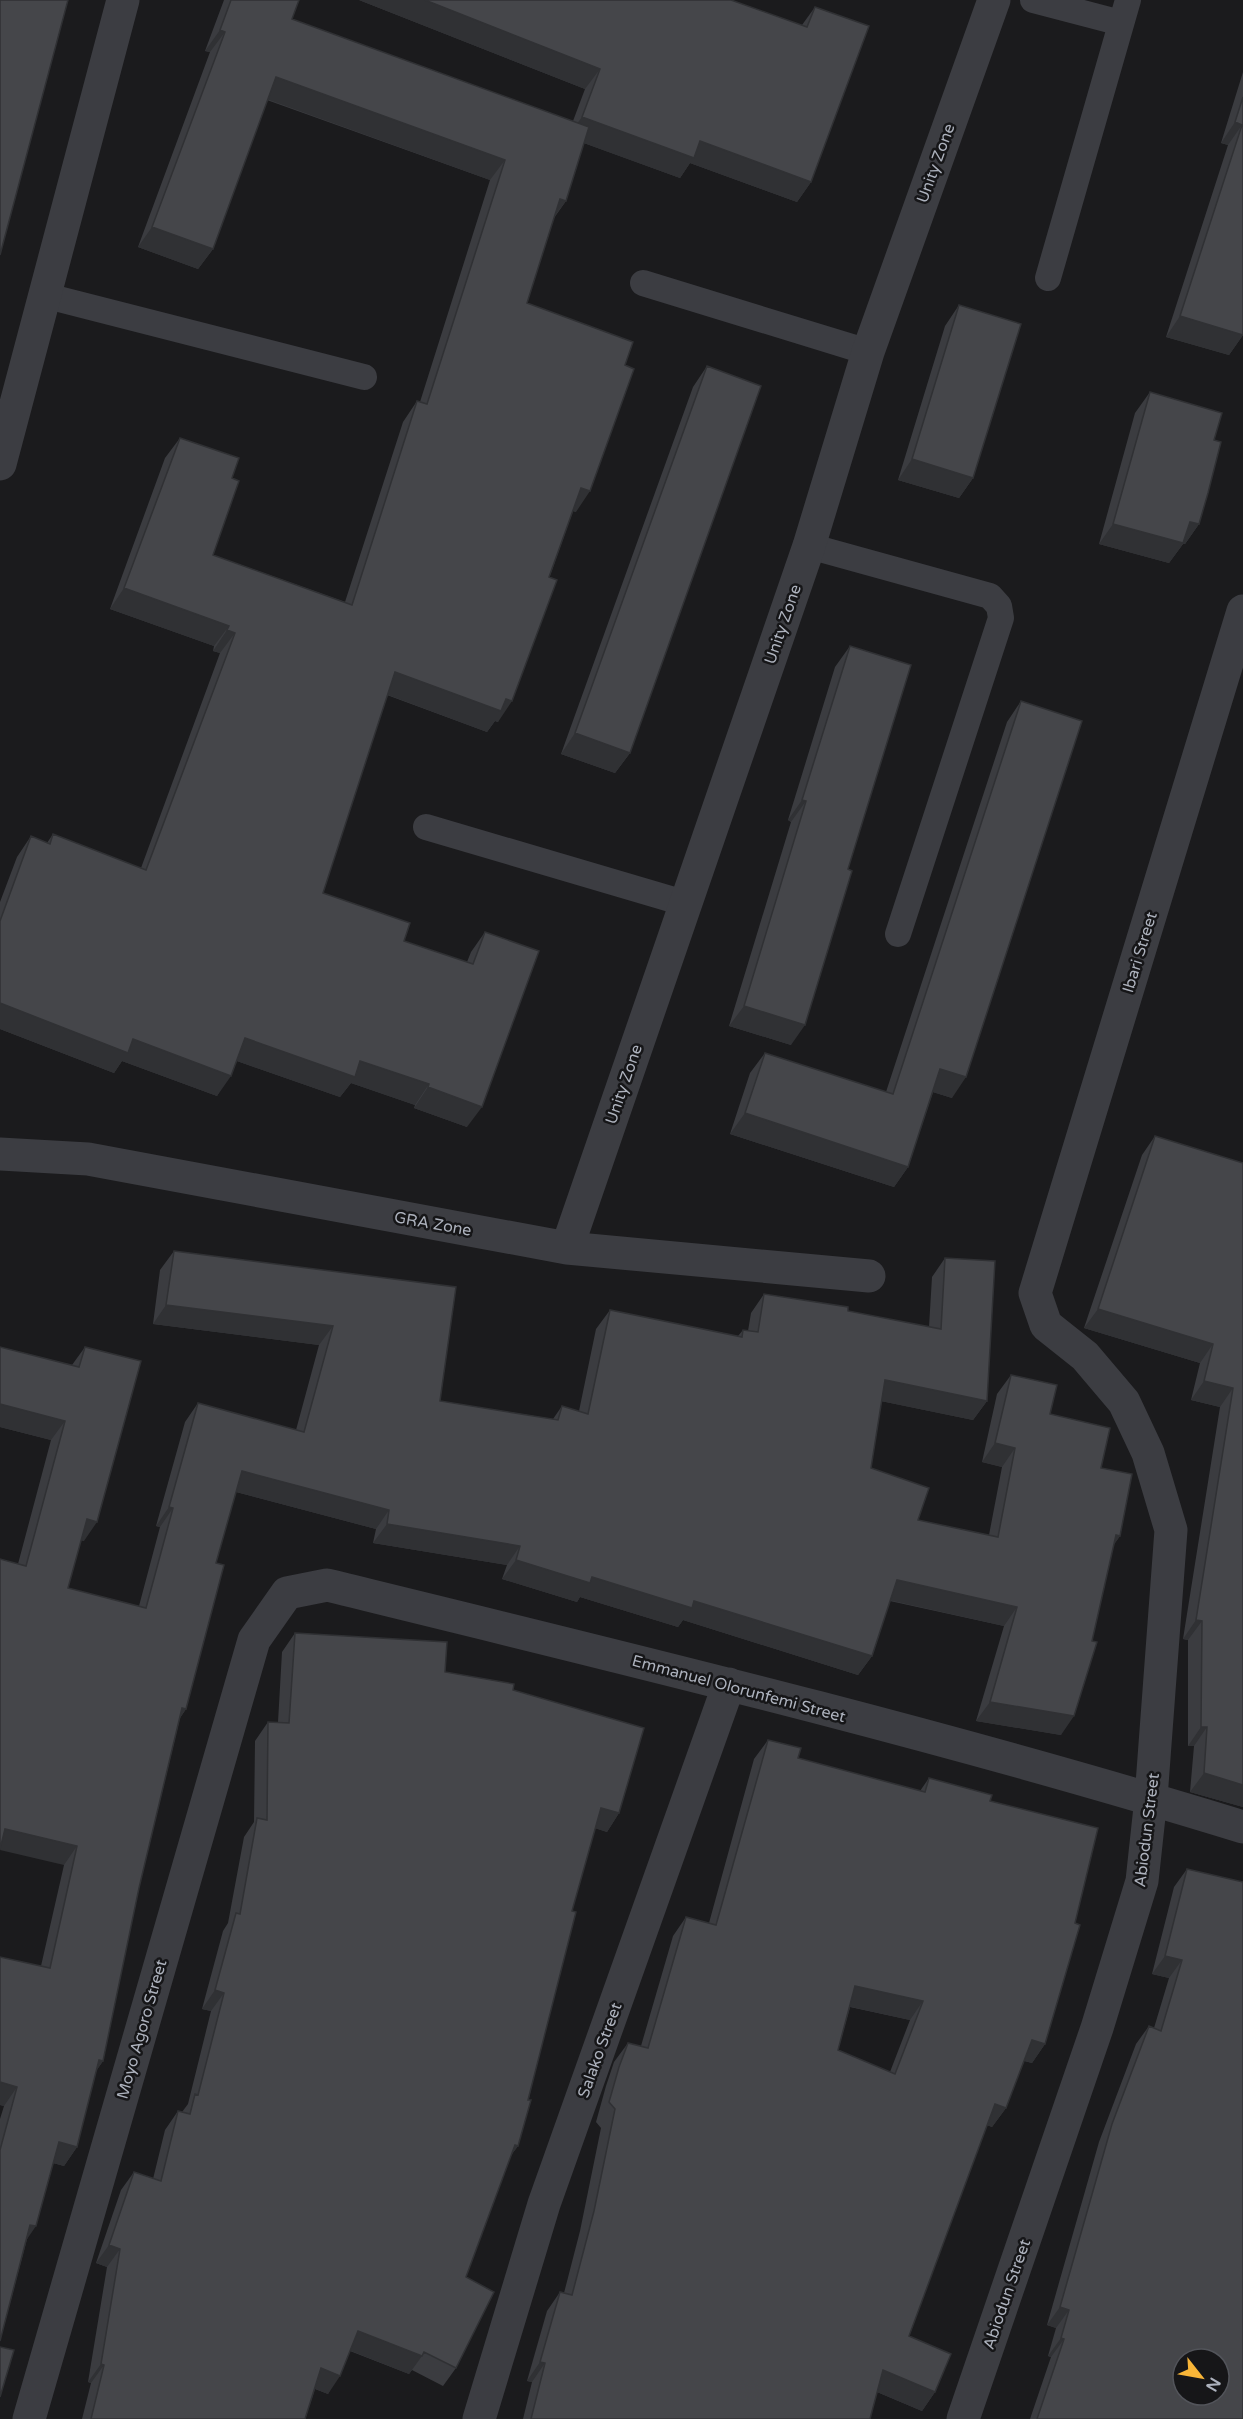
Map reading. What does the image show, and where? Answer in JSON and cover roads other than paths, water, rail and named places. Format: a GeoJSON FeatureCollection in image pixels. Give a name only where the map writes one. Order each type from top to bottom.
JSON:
{"type":"FeatureCollection","features":[{"type":"Feature","properties":{"kind":"street"},"geometry":{"type":"LineString","coordinates":[[0,464],[123,0]]}},
{"type":"Feature","properties":{"kind":"street","name":"Unity Zone"},"geometry":{"type":"LineString","coordinates":[[567,1248],[684,903],[809,546],[868,352],[994,0]]}},
{"type":"Feature","properties":{"kind":"street","name":"Ibari Street"},"geometry":{"type":"LineString","coordinates":[[1035,1293],[1243,611]]}},
{"type":"Feature","properties":{"kind":"street","name":"GRA Zone"},"geometry":{"type":"LineString","coordinates":[[0,1154],[88,1160],[567,1248],[869,1276]]}},
{"type":"Feature","properties":{"kind":"street","name":"Abiodun Street"},"geometry":{"type":"LineString","coordinates":[[963,2419],[1097,2028],[1142,1881],[1151,1798],[1171,1530],[1148,1453],[1124,1402],[1085,1356],[1046,1325],[1035,1293]]}},
{"type":"Feature","properties":{"kind":"street","name":"Emmanuel Olorunfemi Street"},"geometry":{"type":"LineString","coordinates":[[254,1640],[287,1593],[327,1585],[729,1684],[1151,1798],[1243,1827]]}},
{"type":"Feature","properties":{"kind":"street","name":"Moyo Agoro Street"},"geometry":{"type":"LineString","coordinates":[[29,2419],[254,1640]]}},
{"type":"Feature","properties":{"kind":"street","name":"Salako Street"},"geometry":{"type":"LineString","coordinates":[[479,2419],[544,2204],[729,1684]]}},
{"type":"Feature","properties":{"kind":"lane"},"geometry":{"type":"LineString","coordinates":[[1033,0],[1125,11],[1048,278]]}},
{"type":"Feature","properties":{"kind":"lane"},"geometry":{"type":"LineString","coordinates":[[643,283],[868,352]]}},
{"type":"Feature","properties":{"kind":"lane"},"geometry":{"type":"LineString","coordinates":[[43,295],[364,377]]}},
{"type":"Feature","properties":{"kind":"lane"},"geometry":{"type":"LineString","coordinates":[[809,546],[990,596],[999,606],[1000,618],[898,934]]}},
{"type":"Feature","properties":{"kind":"lane"},"geometry":{"type":"LineString","coordinates":[[426,827],[684,903]]}}]}
